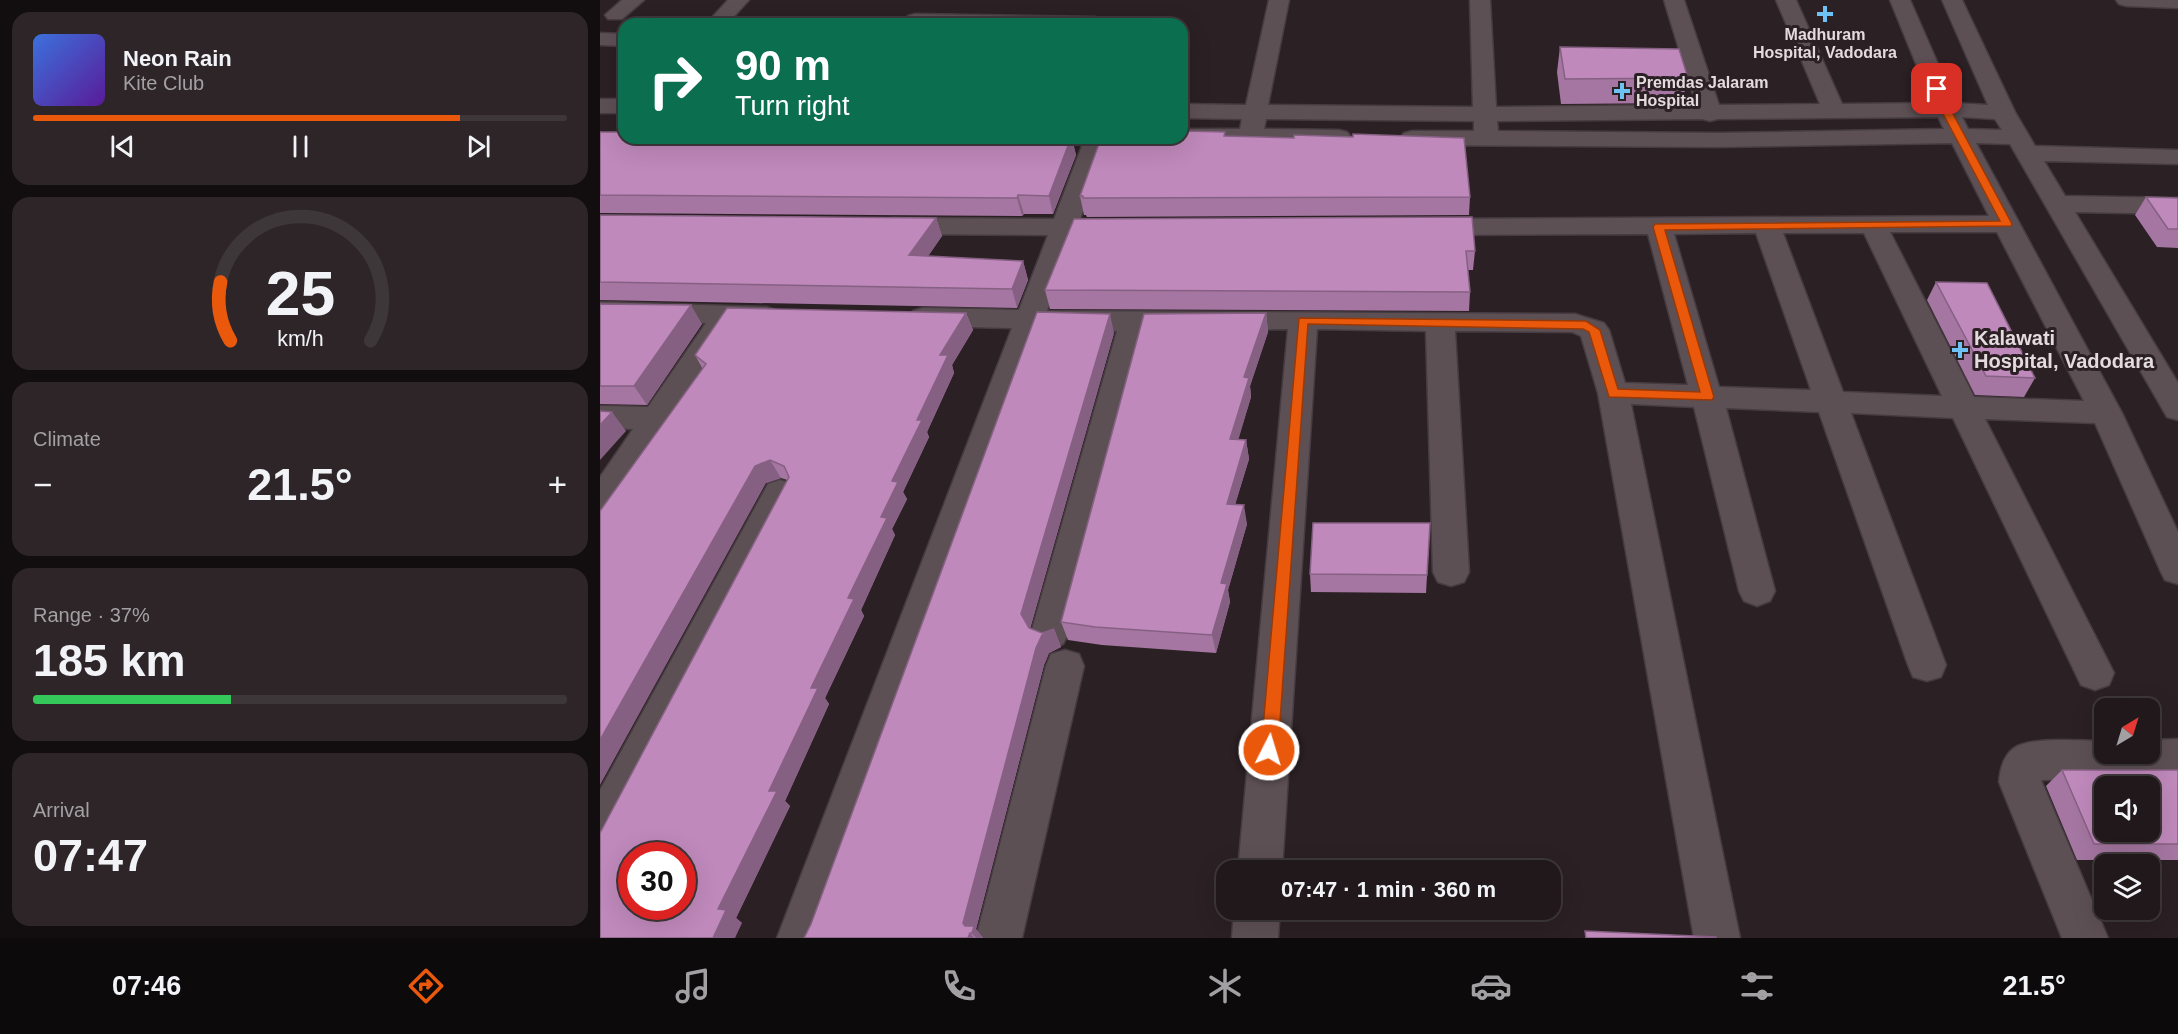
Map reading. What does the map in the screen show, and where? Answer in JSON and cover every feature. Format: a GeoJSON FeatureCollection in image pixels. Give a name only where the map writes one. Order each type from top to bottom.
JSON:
{"type":"FeatureCollection","features":[{"type":"Feature","properties":{"kind":"street"},"geometry":{"type":"LineString","coordinates":[[615,15],[634,0]]}},
{"type":"Feature","properties":{"kind":"street"},"geometry":{"type":"LineString","coordinates":[[722,18],[739,0]]}},
{"type":"Feature","properties":{"kind":"street"},"geometry":{"type":"LineString","coordinates":[[916,18],[928,0]]}},
{"type":"Feature","properties":{"kind":"street"},"geometry":{"type":"LineString","coordinates":[[1036,18],[1045,0]]}},
{"type":"Feature","properties":{"kind":"street"},"geometry":{"type":"LineString","coordinates":[[1250,137],[1279,0]]}},
{"type":"Feature","properties":{"kind":"street"},"geometry":{"type":"LineString","coordinates":[[1480,0],[1486,138]]}},
{"type":"Feature","properties":{"kind":"street"},"geometry":{"type":"LineString","coordinates":[[1674,0],[1710,114]]}},
{"type":"Feature","properties":{"kind":"street"},"geometry":{"type":"LineString","coordinates":[[1786,0],[1834,111]]}},
{"type":"Feature","properties":{"kind":"street"},"geometry":{"type":"LineString","coordinates":[[1900,0],[1946,110],[2106,413],[2178,570]]}},
{"type":"Feature","properties":{"kind":"street"},"geometry":{"type":"LineString","coordinates":[[1952,0],[2002,112],[2056,204],[2169,379],[2178,409]]}},
{"type":"Feature","properties":{"kind":"street"},"geometry":{"type":"LineString","coordinates":[[2126,0],[2178,2]]}},
{"type":"Feature","properties":{"kind":"street"},"geometry":{"type":"LineString","coordinates":[[600,39],[618,40]]}},
{"type":"Feature","properties":{"kind":"street"},"geometry":{"type":"LineString","coordinates":[[600,106],[618,116]]}},
{"type":"Feature","properties":{"kind":"street"},"geometry":{"type":"LineString","coordinates":[[1188,111],[1485,114],[1710,114],[1946,110],[2002,112]]}},
{"type":"Feature","properties":{"kind":"street"},"geometry":{"type":"LineString","coordinates":[[1188,136],[1356,138]]}},
{"type":"Feature","properties":{"kind":"street"},"geometry":{"type":"LineString","coordinates":[[1392,138],[1718,140],[1961,136],[2023,145],[2178,157]]}},
{"type":"Feature","properties":{"kind":"street"},"geometry":{"type":"LineString","coordinates":[[800,938],[1095,144]]}},
{"type":"Feature","properties":{"kind":"street"},"geometry":{"type":"LineString","coordinates":[[2056,204],[2178,206]]}},
{"type":"Feature","properties":{"kind":"street"},"geometry":{"type":"LineString","coordinates":[[1408,227],[2007,224]]}},
{"type":"Feature","properties":{"kind":"street"},"geometry":{"type":"LineString","coordinates":[[873,225],[1134,227]]}},
{"type":"Feature","properties":{"kind":"street"},"geometry":{"type":"LineString","coordinates":[[1873,225],[2095,673]]}},
{"type":"Feature","properties":{"kind":"street"},"geometry":{"type":"LineString","coordinates":[[1767,226],[1928,665]]}},
{"type":"Feature","properties":{"kind":"street"},"geometry":{"type":"LineString","coordinates":[[1659,227],[1707,397],[1757,591]]}},
{"type":"Feature","properties":{"kind":"street"},"geometry":{"type":"LineString","coordinates":[[600,311],[796,316]]}},
{"type":"Feature","properties":{"kind":"street"},"geometry":{"type":"LineString","coordinates":[[600,502],[726,315]]}},
{"type":"Feature","properties":{"kind":"street"},"geometry":{"type":"LineString","coordinates":[[890,317],[1134,322],[1303,320],[1586,325],[1594,330],[1613,393],[1717,938]]}},
{"type":"Feature","properties":{"kind":"street"},"geometry":{"type":"LineString","coordinates":[[1261,860],[1303,320]]}},
{"type":"Feature","properties":{"kind":"street"},"geometry":{"type":"LineString","coordinates":[[999,938],[1058,650],[1134,322]]}},
{"type":"Feature","properties":{"kind":"street"},"geometry":{"type":"LineString","coordinates":[[1440,323],[1451,572]]}},
{"type":"Feature","properties":{"kind":"street"},"geometry":{"type":"LineString","coordinates":[[1613,393],[2106,413]]}},
{"type":"Feature","properties":{"kind":"street"},"geometry":{"type":"LineString","coordinates":[[600,417],[656,418]]}},
{"type":"Feature","properties":{"kind":"street"},"geometry":{"type":"LineString","coordinates":[[600,832],[780,493]]}},
{"type":"Feature","properties":{"kind":"street"},"geometry":{"type":"LineString","coordinates":[[2085,938],[2020,782],[2022,769],[2029,761],[2178,758]]}},
{"type":"Feature","properties":{"kind":"street"},"geometry":{"type":"LineString","coordinates":[[1255,938],[1256,920]]}},
{"type":"Feature","properties":{"kind":"building"},"geometry":{"type":"Polygon","coordinates":[[[1560,47],[1679,49],[1688,78],[1565,79],[1560,47]]]}},
{"type":"Feature","properties":{"kind":"building"},"geometry":{"type":"Polygon","coordinates":[[[1188,131],[1225,132],[1224,136],[1294,138],[1294,135],[1353,137],[1353,134],[1464,138],[1470,197],[1083,198],[1080,196],[1099,144],[1188,144],[1188,131]]]}},
{"type":"Feature","properties":{"kind":"building"},"geometry":{"type":"Polygon","coordinates":[[[600,132],[618,132],[618,144],[1069,144],[1049,196],[1018,195],[1017,198],[600,195],[600,132]]]}},
{"type":"Feature","properties":{"kind":"building"},"geometry":{"type":"Polygon","coordinates":[[[2146,197],[2178,198],[2178,229],[2168,229],[2146,197]]]}},
{"type":"Feature","properties":{"kind":"building"},"geometry":{"type":"Polygon","coordinates":[[[600,215],[936,218],[909,255],[1023,261],[1012,289],[600,282],[600,215]]]}},
{"type":"Feature","properties":{"kind":"building"},"geometry":{"type":"Polygon","coordinates":[[[1472,217],[1475,251],[1466,251],[1470,292],[1045,290],[1074,219],[1472,217]]]}},
{"type":"Feature","properties":{"kind":"building"},"geometry":{"type":"Polygon","coordinates":[[[1936,282],[1987,283],[2035,378],[1986,376],[1936,282]]]}},
{"type":"Feature","properties":{"kind":"building"},"geometry":{"type":"Polygon","coordinates":[[[600,304],[691,305],[634,386],[600,386],[600,304]]]}},
{"type":"Feature","properties":{"kind":"building"},"geometry":{"type":"Polygon","coordinates":[[[727,308],[966,313],[940,355],[948,355],[917,420],[922,420],[892,481],[898,482],[881,517],[887,518],[848,598],[854,599],[811,688],[818,688],[769,791],[777,791],[718,909],[726,910],[713,938],[600,938],[600,833],[789,477],[784,466],[770,460],[755,466],[600,740],[600,511],[706,364],[695,355],[727,308]]]}},
{"type":"Feature","properties":{"kind":"building"},"geometry":{"type":"Polygon","coordinates":[[[1037,312],[1110,314],[1021,614],[1029,628],[1042,633],[1054,629],[1042,635],[1036,648],[963,923],[965,926],[974,926],[972,933],[968,938],[804,938],[811,924],[1037,312]]]}},
{"type":"Feature","properties":{"kind":"building"},"geometry":{"type":"Polygon","coordinates":[[[1266,313],[1244,377],[1249,378],[1230,439],[1246,440],[1227,504],[1244,505],[1221,583],[1227,584],[1212,635],[1095,627],[1061,622],[1144,314],[1266,313]]]}},
{"type":"Feature","properties":{"kind":"building"},"geometry":{"type":"Polygon","coordinates":[[[600,411],[612,412],[600,425],[600,411]]]}},
{"type":"Feature","properties":{"kind":"building"},"geometry":{"type":"Polygon","coordinates":[[[1313,523],[1430,523],[1427,575],[1310,574],[1313,523]]]}},
{"type":"Feature","properties":{"kind":"building"},"geometry":{"type":"Polygon","coordinates":[[[2062,770],[2178,770],[2178,844],[2094,844],[2062,770]]]}},
{"type":"Feature","properties":{"kind":"building"},"geometry":{"type":"Polygon","coordinates":[[[1585,931],[1716,937],[1716,938],[1586,938],[1585,931]]]}},
{"type":"Feature","properties":{"kind":"place","name":"Madhuram Hospital, Vadodara"},"geometry":{"type":"Point","coordinates":[1825,14]}},
{"type":"Feature","properties":{"kind":"place","name":"Premdas Jalaram Hospital"},"geometry":{"type":"Point","coordinates":[1622,91]}},
{"type":"Feature","properties":{"kind":"place","name":"Kalawati Hospital, Vadodara"},"geometry":{"type":"Point","coordinates":[1960,350]}},
{"type":"Feature","properties":{"kind":"route"},"geometry":{"type":"LineString","coordinates":[[1269,750],[1303,320],[1575,323],[1586,325],[1594,330],[1613,393],[1707,397],[1659,227],[2007,224],[1937,89]]}}]}
